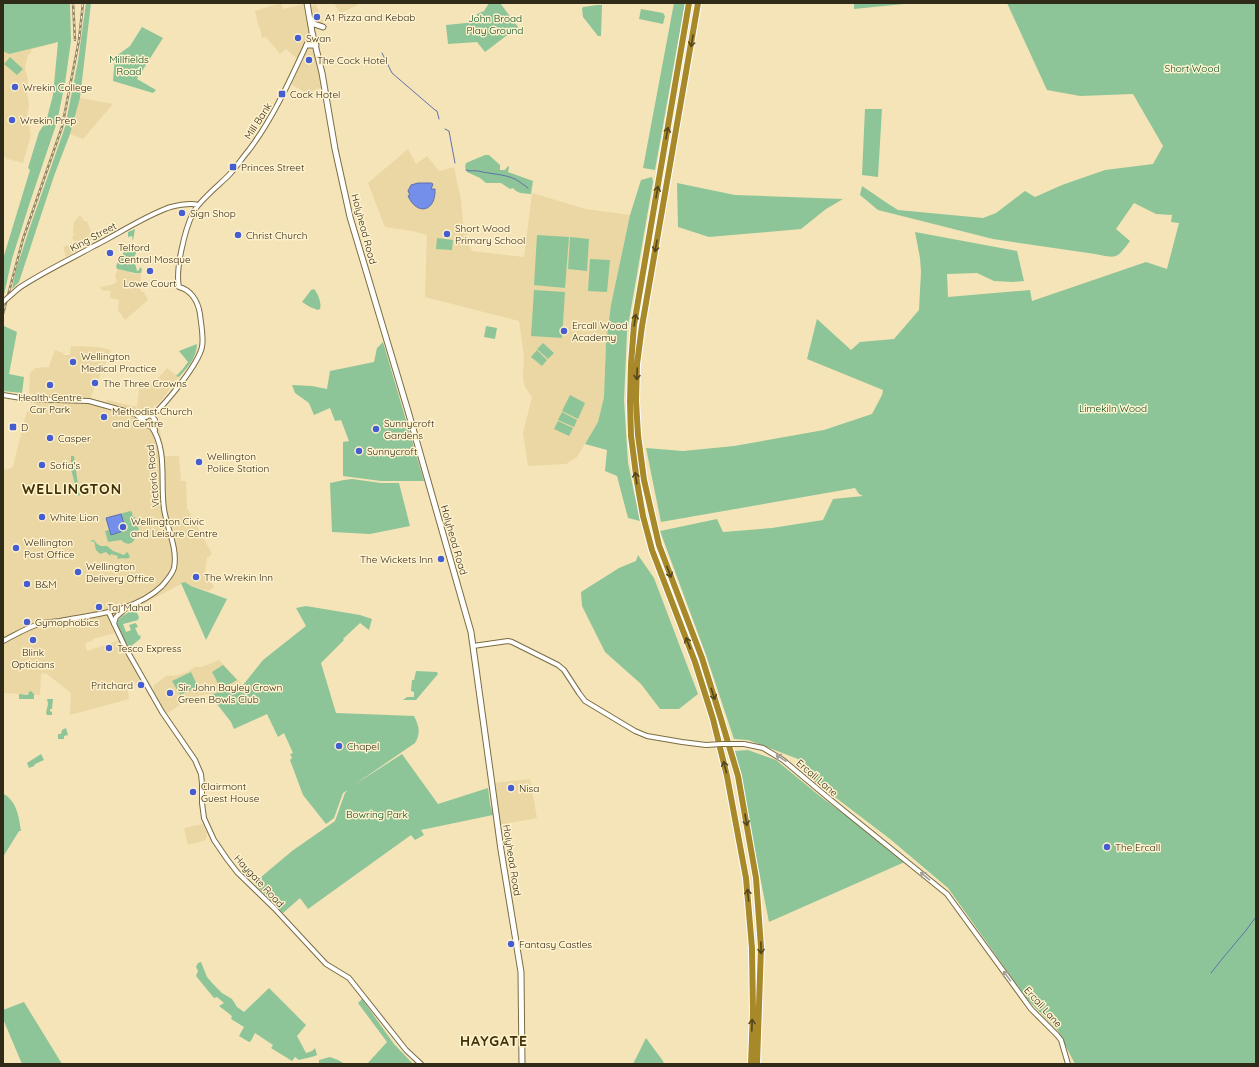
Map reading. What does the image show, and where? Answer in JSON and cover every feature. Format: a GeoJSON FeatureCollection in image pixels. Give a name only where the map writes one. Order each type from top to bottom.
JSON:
{"type":"FeatureCollection","features":[{"type":"Feature","properties":{"kind":"highway"},"geometry":{"type":"LineString","coordinates":[[689,3],[634,326],[631,364],[631,436],[636,482],[652,550],[695,662],[713,719],[727,776],[746,878],[752,948],[753,1012],[750,1063]]}},
{"type":"Feature","properties":{"kind":"highway"},"geometry":{"type":"LineString","coordinates":[[698,3],[642,326],[637,364],[636,402],[638,435],[644,480],[657,535],[702,658],[722,719],[739,784],[756,878],[761,947],[757,1064]]}},
{"type":"Feature","properties":{"kind":"main road","name":"Holyhead Road"},"geometry":{"type":"LineString","coordinates":[[307,3],[322,73],[335,149],[350,216],[468,620],[473,646],[500,843],[521,972],[522,1064]]}},
{"type":"Feature","properties":{"kind":"main road"},"geometry":{"type":"LineString","coordinates":[[309,16],[314,24],[322,27]]}},
{"type":"Feature","properties":{"kind":"main road"},"geometry":{"type":"LineString","coordinates":[[307,45],[316,45]]}},
{"type":"Feature","properties":{"kind":"street","name":"Mill Bank"},"geometry":{"type":"LineString","coordinates":[[198,205],[229,175],[262,130],[276,108],[312,32]]}},
{"type":"Feature","properties":{"kind":"street","name":"King Street"},"geometry":{"type":"LineString","coordinates":[[3,302],[19,288],[43,273],[145,218],[166,208],[192,204],[198,205]]}},
{"type":"Feature","properties":{"kind":"street"},"geometry":{"type":"LineString","coordinates":[[145,419],[149,415],[153,417],[160,409],[194,364],[199,356],[202,344],[199,308],[194,297],[189,292],[179,287],[178,273],[192,214],[198,205]]}},
{"type":"Feature","properties":{"kind":"street"},"geometry":{"type":"LineString","coordinates":[[3,395],[27,399],[89,401],[135,414],[145,419]]}},
{"type":"Feature","properties":{"kind":"street","name":"Victoria Road"},"geometry":{"type":"LineString","coordinates":[[129,606],[148,597],[157,590],[173,572],[174,566],[173,544],[164,510],[159,441],[152,425],[155,422],[153,417]]}},
{"type":"Feature","properties":{"kind":"street"},"geometry":{"type":"LineString","coordinates":[[145,419],[146,425],[152,425]]}},
{"type":"Feature","properties":{"kind":"street"},"geometry":{"type":"LineString","coordinates":[[3,641],[39,624],[109,613],[129,606]]}},
{"type":"Feature","properties":{"kind":"street"},"geometry":{"type":"LineString","coordinates":[[114,624],[116,617],[129,606]]}},
{"type":"Feature","properties":{"kind":"street","name":"Haygate Road"},"geometry":{"type":"LineString","coordinates":[[109,613],[125,647],[162,712],[196,760],[201,774],[204,818],[214,840],[227,859],[237,872],[274,908],[326,964],[349,978],[389,1030],[406,1050],[421,1064]]}},
{"type":"Feature","properties":{"kind":"street","name":"Ercall Lane"},"geometry":{"type":"LineString","coordinates":[[473,646],[508,641],[558,665],[564,670],[585,701],[635,731],[647,736],[706,745],[744,744],[763,748],[784,760],[947,894],[1031,1009],[1061,1040],[1068,1064]]}},
{"type":"Feature","properties":{"kind":"shaded area","name":"Wrekin College"},"geometry":{"type":"Polygon","coordinates":[[[3,3],[57,37],[55,43],[32,49],[28,55],[25,67],[28,81],[27,92],[29,105],[27,117],[31,135],[23,163],[3,156],[3,3]]]}},
{"type":"Feature","properties":{"kind":"shaded area"},"geometry":{"type":"Polygon","coordinates":[[[281,3],[283,9],[304,4],[310,6],[316,4],[324,24],[309,33],[322,87],[308,94],[291,84],[300,61],[286,49],[280,54],[266,37],[262,38],[259,28],[255,11],[281,3]]]}},
{"type":"Feature","properties":{"kind":"shaded area"},"geometry":{"type":"Polygon","coordinates":[[[334,3],[357,3],[358,5],[340,13],[334,3]]]}},
{"type":"Feature","properties":{"kind":"shaded area"},"geometry":{"type":"Polygon","coordinates":[[[80,98],[113,104],[83,139],[70,134],[80,98]]]}},
{"type":"Feature","properties":{"kind":"shaded area","name":"Ercall Wood Academy"},"geometry":{"type":"Polygon","coordinates":[[[408,149],[416,164],[427,156],[439,171],[454,167],[461,200],[463,222],[468,243],[472,251],[524,257],[532,193],[586,209],[630,215],[611,305],[606,342],[604,397],[598,422],[577,457],[566,464],[528,466],[523,433],[532,397],[525,387],[523,378],[524,356],[519,321],[425,297],[427,235],[385,227],[368,183],[408,149]]]}},
{"type":"Feature","properties":{"kind":"shaded area"},"geometry":{"type":"Polygon","coordinates":[[[80,215],[84,221],[87,221],[93,238],[90,244],[66,257],[63,247],[74,242],[72,237],[74,236],[74,222],[80,215]]]}},
{"type":"Feature","properties":{"kind":"shaded area"},"geometry":{"type":"Polygon","coordinates":[[[118,269],[134,274],[141,273],[140,289],[144,292],[148,300],[125,320],[118,310],[119,300],[110,298],[111,291],[101,290],[100,287],[117,282],[115,276],[118,269]]]}},
{"type":"Feature","properties":{"kind":"shaded area"},"geometry":{"type":"Polygon","coordinates":[[[71,346],[98,347],[111,350],[91,396],[92,399],[106,402],[107,400],[137,407],[140,382],[154,383],[167,368],[179,377],[160,402],[151,409],[158,421],[165,456],[179,456],[181,481],[186,481],[187,508],[212,554],[207,558],[205,572],[214,587],[209,591],[191,586],[185,582],[124,614],[118,620],[109,622],[115,633],[93,639],[92,641],[85,643],[87,651],[119,640],[144,686],[138,689],[134,681],[127,686],[129,699],[70,715],[71,693],[47,674],[41,674],[40,695],[3,693],[3,481],[4,470],[13,466],[26,414],[30,406],[34,403],[34,395],[29,393],[30,373],[35,368],[50,367],[49,366],[55,350],[63,353],[64,355],[70,355],[71,346]]]}},
{"type":"Feature","properties":{"kind":"shaded area"},"geometry":{"type":"Polygon","coordinates":[[[219,660],[243,685],[210,695],[198,696],[183,703],[166,714],[153,692],[154,685],[166,676],[179,675],[195,667],[202,667],[219,660]]]}},
{"type":"Feature","properties":{"kind":"shaded area"},"geometry":{"type":"Polygon","coordinates":[[[530,779],[537,818],[499,825],[494,783],[530,779]]]}},
{"type":"Feature","properties":{"kind":"shaded area"},"geometry":{"type":"Polygon","coordinates":[[[203,824],[207,834],[206,840],[188,845],[184,828],[203,824]]]}},
{"type":"Feature","properties":{"kind":"green space"},"geometry":{"type":"Polygon","coordinates":[[[3,3],[70,3],[71,41],[65,83],[57,122],[12,259],[3,299],[3,259],[30,170],[28,168],[39,132],[46,122],[53,95],[58,42],[9,54],[3,51],[3,3]]]}},
{"type":"Feature","properties":{"kind":"green space"},"geometry":{"type":"Polygon","coordinates":[[[86,3],[91,3],[80,98],[70,134],[54,176],[19,282],[12,289],[16,270],[30,227],[65,127],[78,61],[86,3]]]}},
{"type":"Feature","properties":{"kind":"green space","name":"John Broad Play Ground"},"geometry":{"type":"Polygon","coordinates":[[[489,3],[500,3],[518,27],[485,52],[477,42],[448,44],[446,25],[476,22],[477,14],[484,11],[489,3]]]}},
{"type":"Feature","properties":{"kind":"green space"},"geometry":{"type":"Polygon","coordinates":[[[674,3],[685,3],[655,170],[643,168],[674,3]]]}},
{"type":"Feature","properties":{"kind":"green space"},"geometry":{"type":"Polygon","coordinates":[[[854,3],[914,3],[854,9],[854,3]]]}},
{"type":"Feature","properties":{"kind":"green space"},"geometry":{"type":"Polygon","coordinates":[[[1007,3],[1256,3],[1256,1064],[1075,1064],[1058,1031],[1027,999],[948,888],[890,839],[810,778],[798,759],[748,740],[734,739],[706,655],[660,531],[717,519],[723,532],[772,528],[823,520],[833,499],[863,496],[859,494],[855,488],[661,522],[646,448],[683,451],[734,446],[824,430],[872,414],[883,390],[807,359],[817,319],[851,350],[860,342],[894,339],[919,310],[921,272],[915,232],[1017,251],[1024,281],[994,281],[977,273],[947,274],[948,297],[1030,290],[1032,301],[1146,262],[1167,269],[1179,223],[1171,222],[1172,215],[1156,214],[1134,203],[1116,229],[1130,241],[1119,254],[1113,257],[993,239],[878,210],[860,195],[862,186],[898,210],[983,218],[996,213],[1025,191],[1035,197],[1062,185],[1105,170],[1153,164],[1163,146],[1133,94],[1080,96],[1047,90],[1007,3]]]}},
{"type":"Feature","properties":{"kind":"green space"},"geometry":{"type":"Polygon","coordinates":[[[602,5],[601,36],[598,36],[583,17],[583,7],[602,5]]]}},
{"type":"Feature","properties":{"kind":"green space"},"geometry":{"type":"Polygon","coordinates":[[[641,9],[663,13],[665,16],[663,24],[639,19],[641,9]]]}},
{"type":"Feature","properties":{"kind":"green space","name":"Millfields Road"},"geometry":{"type":"Polygon","coordinates":[[[142,27],[163,38],[137,79],[156,90],[153,93],[113,81],[115,57],[130,46],[142,27]]]}},
{"type":"Feature","properties":{"kind":"green space"},"geometry":{"type":"Polygon","coordinates":[[[10,57],[23,69],[17,75],[4,64],[10,57]]]}},
{"type":"Feature","properties":{"kind":"green space"},"geometry":{"type":"Polygon","coordinates":[[[865,109],[882,109],[878,177],[862,175],[865,109]]]}},
{"type":"Feature","properties":{"kind":"green space"},"geometry":{"type":"Polygon","coordinates":[[[485,155],[489,155],[500,165],[500,170],[505,170],[508,166],[508,172],[533,181],[531,194],[519,192],[513,188],[510,189],[501,183],[486,183],[480,178],[467,172],[465,167],[466,163],[485,155]]]}},
{"type":"Feature","properties":{"kind":"green space"},"geometry":{"type":"Polygon","coordinates":[[[652,177],[653,182],[627,332],[624,400],[628,463],[640,521],[628,518],[617,476],[605,471],[607,450],[585,444],[598,422],[604,397],[606,342],[611,305],[630,215],[641,180],[652,177]]]}},
{"type":"Feature","properties":{"kind":"green space"},"geometry":{"type":"Polygon","coordinates":[[[677,183],[735,195],[843,199],[826,209],[801,229],[709,237],[678,227],[677,183]]]}},
{"type":"Feature","properties":{"kind":"green space"},"geometry":{"type":"Polygon","coordinates":[[[135,229],[133,241],[132,236],[128,237],[128,232],[135,229]]]}},
{"type":"Feature","properties":{"kind":"green space"},"geometry":{"type":"Polygon","coordinates":[[[537,235],[569,237],[565,288],[534,285],[537,235]]]}},
{"type":"Feature","properties":{"kind":"green space"},"geometry":{"type":"Polygon","coordinates":[[[570,237],[589,239],[587,271],[568,269],[570,237]]]}},
{"type":"Feature","properties":{"kind":"green space"},"geometry":{"type":"Polygon","coordinates":[[[437,238],[453,240],[452,250],[436,249],[437,238]]]}},
{"type":"Feature","properties":{"kind":"green space"},"geometry":{"type":"Polygon","coordinates":[[[132,245],[139,247],[131,263],[135,263],[137,271],[140,267],[142,269],[141,273],[117,269],[116,266],[120,258],[122,258],[125,247],[131,249],[132,245]]]}},
{"type":"Feature","properties":{"kind":"green space"},"geometry":{"type":"Polygon","coordinates":[[[590,259],[610,260],[607,292],[588,291],[590,259]]]}},
{"type":"Feature","properties":{"kind":"green space"},"geometry":{"type":"Polygon","coordinates":[[[314,289],[320,302],[320,309],[318,310],[302,302],[311,290],[314,289]]]}},
{"type":"Feature","properties":{"kind":"green space"},"geometry":{"type":"Polygon","coordinates":[[[534,290],[565,292],[562,338],[531,336],[534,290]]]}},
{"type":"Feature","properties":{"kind":"green space"},"geometry":{"type":"Polygon","coordinates":[[[4,326],[17,332],[9,374],[24,377],[22,393],[3,391],[4,326]]]}},
{"type":"Feature","properties":{"kind":"green space"},"geometry":{"type":"Polygon","coordinates":[[[486,326],[497,328],[495,339],[484,337],[486,326]]]}},
{"type":"Feature","properties":{"kind":"green space","name":"Sunnycroft Gardens"},"geometry":{"type":"Polygon","coordinates":[[[383,342],[424,481],[381,481],[343,476],[343,442],[349,441],[341,420],[335,421],[330,408],[314,415],[309,403],[295,393],[292,385],[312,386],[327,389],[330,371],[374,362],[377,348],[383,342]]]}},
{"type":"Feature","properties":{"kind":"green space"},"geometry":{"type":"Polygon","coordinates":[[[543,343],[554,353],[548,359],[537,349],[543,343]]]}},
{"type":"Feature","properties":{"kind":"green space"},"geometry":{"type":"Polygon","coordinates":[[[197,344],[197,349],[191,362],[179,377],[176,376],[188,362],[179,351],[197,344]]]}},
{"type":"Feature","properties":{"kind":"green space"},"geometry":{"type":"Polygon","coordinates":[[[537,350],[547,360],[542,366],[531,357],[537,350]]]}},
{"type":"Feature","properties":{"kind":"green space"},"geometry":{"type":"Polygon","coordinates":[[[570,395],[585,403],[578,419],[562,411],[570,395]]]}},
{"type":"Feature","properties":{"kind":"green space"},"geometry":{"type":"Polygon","coordinates":[[[562,412],[577,420],[574,427],[558,420],[562,412]]]}},
{"type":"Feature","properties":{"kind":"green space"},"geometry":{"type":"Polygon","coordinates":[[[558,421],[573,428],[569,436],[554,429],[558,421]]]}},
{"type":"Feature","properties":{"kind":"green space"},"geometry":{"type":"Polygon","coordinates":[[[71,456],[74,456],[78,485],[80,488],[80,495],[78,496],[71,469],[71,456]]]}},
{"type":"Feature","properties":{"kind":"green space"},"geometry":{"type":"Polygon","coordinates":[[[352,479],[381,483],[399,483],[410,526],[370,534],[332,532],[330,483],[352,479]]]}},
{"type":"Feature","properties":{"kind":"green space","name":"Wellington Civic and Leisure Centre"},"geometry":{"type":"Polygon","coordinates":[[[130,511],[132,512],[133,517],[136,519],[140,518],[142,522],[137,524],[139,530],[135,532],[134,541],[129,544],[121,540],[108,542],[105,531],[109,530],[106,518],[130,511]]]}},
{"type":"Feature","properties":{"kind":"green space"},"geometry":{"type":"Polygon","coordinates":[[[91,540],[94,540],[101,546],[107,546],[113,551],[124,555],[127,552],[130,557],[117,559],[118,556],[111,554],[110,556],[106,552],[100,554],[96,550],[94,541],[92,542],[91,540]]]}},
{"type":"Feature","properties":{"kind":"green space"},"geometry":{"type":"Polygon","coordinates":[[[638,555],[654,578],[698,694],[679,709],[660,709],[641,684],[605,652],[582,606],[581,592],[619,568],[636,561],[638,555]]]}},
{"type":"Feature","properties":{"kind":"green space"},"geometry":{"type":"Polygon","coordinates":[[[185,582],[191,586],[227,599],[206,640],[181,583],[185,582]]]}},
{"type":"Feature","properties":{"kind":"green space","name":"Bowring Park"},"geometry":{"type":"Polygon","coordinates":[[[306,606],[360,615],[372,619],[369,630],[360,623],[321,663],[336,713],[414,716],[418,726],[419,733],[415,743],[354,785],[402,754],[438,804],[488,788],[493,815],[421,830],[424,835],[415,840],[411,835],[308,909],[300,898],[283,913],[254,883],[292,851],[335,821],[345,793],[348,790],[343,793],[334,818],[326,824],[303,795],[290,760],[292,758],[290,754],[293,753],[284,733],[278,737],[267,714],[234,729],[231,722],[210,695],[243,685],[263,660],[306,626],[296,608],[306,606]]]}},
{"type":"Feature","properties":{"kind":"green space"},"geometry":{"type":"Polygon","coordinates":[[[135,609],[139,617],[138,620],[123,624],[126,632],[131,630],[129,625],[136,623],[138,627],[135,628],[139,636],[141,635],[140,639],[130,647],[120,632],[117,624],[121,617],[135,609]]]}},
{"type":"Feature","properties":{"kind":"green space"},"geometry":{"type":"Polygon","coordinates":[[[223,665],[237,680],[221,689],[212,672],[223,665]]]}},
{"type":"Feature","properties":{"kind":"green space"},"geometry":{"type":"Polygon","coordinates":[[[416,671],[437,672],[438,674],[416,700],[403,700],[407,697],[414,697],[414,692],[411,691],[412,680],[414,680],[416,671]]]}},
{"type":"Feature","properties":{"kind":"green space"},"geometry":{"type":"Polygon","coordinates":[[[191,672],[198,687],[180,695],[172,681],[191,672]]]}},
{"type":"Feature","properties":{"kind":"green space"},"geometry":{"type":"Polygon","coordinates":[[[31,691],[34,694],[34,699],[19,699],[19,694],[28,695],[31,691]]]}},
{"type":"Feature","properties":{"kind":"green space"},"geometry":{"type":"Polygon","coordinates":[[[47,699],[53,699],[52,709],[50,709],[52,715],[47,715],[46,713],[48,704],[47,699]]]}},
{"type":"Feature","properties":{"kind":"green space"},"geometry":{"type":"Polygon","coordinates":[[[66,728],[68,735],[64,736],[64,739],[58,739],[58,734],[61,734],[62,730],[66,728]]]}},
{"type":"Feature","properties":{"kind":"green space"},"geometry":{"type":"Polygon","coordinates":[[[748,750],[776,760],[821,797],[907,861],[769,922],[735,751],[748,750]]]}},
{"type":"Feature","properties":{"kind":"green space"},"geometry":{"type":"Polygon","coordinates":[[[41,754],[44,760],[29,768],[27,763],[41,754]]]}},
{"type":"Feature","properties":{"kind":"green space"},"geometry":{"type":"Polygon","coordinates":[[[4,794],[15,806],[21,831],[19,831],[3,857],[3,795],[4,794]]]}},
{"type":"Feature","properties":{"kind":"green space"},"geometry":{"type":"Polygon","coordinates":[[[201,962],[207,977],[213,984],[222,993],[232,999],[237,1007],[244,1012],[269,988],[306,1025],[297,1036],[306,1053],[315,1048],[317,1055],[299,1060],[295,1057],[292,1061],[271,1048],[273,1045],[255,1033],[249,1042],[239,1036],[244,1027],[231,1019],[232,1016],[219,1006],[224,1003],[217,997],[214,998],[196,976],[198,971],[196,967],[198,963],[201,962]]]}},
{"type":"Feature","properties":{"kind":"green space"},"geometry":{"type":"Polygon","coordinates":[[[362,999],[394,1044],[413,1064],[367,1064],[387,1042],[358,1003],[362,999]]]}},
{"type":"Feature","properties":{"kind":"green space"},"geometry":{"type":"Polygon","coordinates":[[[24,1002],[62,1064],[22,1064],[3,1019],[3,1010],[24,1002]]]}},
{"type":"Feature","properties":{"kind":"green space"},"geometry":{"type":"Polygon","coordinates":[[[646,1038],[663,1061],[664,1064],[633,1064],[646,1038]]]}},
{"type":"Feature","properties":{"kind":"green space"},"geometry":{"type":"Polygon","coordinates":[[[330,1057],[345,1064],[319,1064],[319,1060],[330,1057]]]}},
{"type":"Feature","properties":{"kind":"water"},"geometry":{"type":"Polygon","coordinates":[[[418,183],[431,183],[433,184],[431,189],[435,189],[432,203],[425,209],[416,207],[408,196],[410,195],[408,191],[411,185],[418,183]]]}},
{"type":"Feature","properties":{"kind":"water","name":"Wellington Civic and Leisure Centre"},"geometry":{"type":"Polygon","coordinates":[[[121,514],[126,530],[111,535],[106,518],[121,514]]]}},
{"type":"Feature","properties":{"kind":"waterway"},"geometry":{"type":"LineString","coordinates":[[382,53],[392,73],[437,111],[439,119]]}},
{"type":"Feature","properties":{"kind":"waterway"},"geometry":{"type":"LineString","coordinates":[[445,129],[449,131],[455,163]]}},
{"type":"Feature","properties":{"kind":"waterway"},"geometry":{"type":"LineString","coordinates":[[466,170],[511,177],[528,188]]}},
{"type":"Feature","properties":{"kind":"waterway"},"geometry":{"type":"LineString","coordinates":[[1211,973],[1256,917]]}},
{"type":"Feature","properties":{"kind":"railway"},"geometry":{"type":"LineString","coordinates":[[73,3],[75,40]]}},
{"type":"Feature","properties":{"kind":"railway"},"geometry":{"type":"LineString","coordinates":[[3,314],[23,239],[62,127],[79,40],[83,3]]}},
{"type":"Feature","properties":{"kind":"place","name":"A1 Pizza and Kebab"},"geometry":{"type":"Point","coordinates":[317,17]}},
{"type":"Feature","properties":{"kind":"place","name":"Swan"},"geometry":{"type":"Point","coordinates":[298,38]}},
{"type":"Feature","properties":{"kind":"place","name":"The Cock Hotel"},"geometry":{"type":"Point","coordinates":[309,60]}},
{"type":"Feature","properties":{"kind":"place","name":"Wrekin College"},"geometry":{"type":"Point","coordinates":[15,87]}},
{"type":"Feature","properties":{"kind":"place","name":"Cock Hotel"},"geometry":{"type":"Point","coordinates":[282,94]}},
{"type":"Feature","properties":{"kind":"place","name":"Wrekin Prep"},"geometry":{"type":"Point","coordinates":[12,120]}},
{"type":"Feature","properties":{"kind":"place","name":"Princes Street"},"geometry":{"type":"Point","coordinates":[233,167]}},
{"type":"Feature","properties":{"kind":"place","name":"Sign Shop"},"geometry":{"type":"Point","coordinates":[182,213]}},
{"type":"Feature","properties":{"kind":"place","name":"Short Wood Primary School"},"geometry":{"type":"Point","coordinates":[447,234]}},
{"type":"Feature","properties":{"kind":"place","name":"Christ Church"},"geometry":{"type":"Point","coordinates":[238,235]}},
{"type":"Feature","properties":{"kind":"place","name":"Telford Central Mosque"},"geometry":{"type":"Point","coordinates":[110,253]}},
{"type":"Feature","properties":{"kind":"place","name":"Lowe Court"},"geometry":{"type":"Point","coordinates":[150,271]}},
{"type":"Feature","properties":{"kind":"place","name":"Ercall Wood Academy"},"geometry":{"type":"Point","coordinates":[564,331]}},
{"type":"Feature","properties":{"kind":"place","name":"Wellington Medical Practice"},"geometry":{"type":"Point","coordinates":[73,362]}},
{"type":"Feature","properties":{"kind":"place","name":"The Three Crowns"},"geometry":{"type":"Point","coordinates":[95,383]}},
{"type":"Feature","properties":{"kind":"place","name":"Health Centre Car Park"},"geometry":{"type":"Point","coordinates":[50,385]}},
{"type":"Feature","properties":{"kind":"place","name":"Methodist Church and Centre"},"geometry":{"type":"Point","coordinates":[104,417]}},
{"type":"Feature","properties":{"kind":"place","name":"D"},"geometry":{"type":"Point","coordinates":[13,427]}},
{"type":"Feature","properties":{"kind":"place","name":"Sunnycroft Gardens"},"geometry":{"type":"Point","coordinates":[376,429]}},
{"type":"Feature","properties":{"kind":"place","name":"Casper"},"geometry":{"type":"Point","coordinates":[50,438]}},
{"type":"Feature","properties":{"kind":"place","name":"Sunnycroft"},"geometry":{"type":"Point","coordinates":[359,451]}},
{"type":"Feature","properties":{"kind":"place","name":"Wellington Police Station"},"geometry":{"type":"Point","coordinates":[199,462]}},
{"type":"Feature","properties":{"kind":"place","name":"Sofia's"},"geometry":{"type":"Point","coordinates":[42,465]}},
{"type":"Feature","properties":{"kind":"place","name":"White Lion"},"geometry":{"type":"Point","coordinates":[42,517]}},
{"type":"Feature","properties":{"kind":"place","name":"Wellington Civic and Leisure Centre"},"geometry":{"type":"Point","coordinates":[123,527]}},
{"type":"Feature","properties":{"kind":"place","name":"Wellington Post Office"},"geometry":{"type":"Point","coordinates":[16,548]}},
{"type":"Feature","properties":{"kind":"place","name":"The Wickets Inn"},"geometry":{"type":"Point","coordinates":[441,559]}},
{"type":"Feature","properties":{"kind":"place","name":"Wellington Delivery Office"},"geometry":{"type":"Point","coordinates":[78,572]}},
{"type":"Feature","properties":{"kind":"place","name":"The Wrekin Inn"},"geometry":{"type":"Point","coordinates":[196,577]}},
{"type":"Feature","properties":{"kind":"place","name":"B&M"},"geometry":{"type":"Point","coordinates":[27,584]}},
{"type":"Feature","properties":{"kind":"place","name":"Taj Mahal"},"geometry":{"type":"Point","coordinates":[99,607]}},
{"type":"Feature","properties":{"kind":"place","name":"Gymophobics"},"geometry":{"type":"Point","coordinates":[27,622]}},
{"type":"Feature","properties":{"kind":"place","name":"Blink Opticians"},"geometry":{"type":"Point","coordinates":[33,640]}},
{"type":"Feature","properties":{"kind":"place","name":"Tesco Express"},"geometry":{"type":"Point","coordinates":[109,648]}},
{"type":"Feature","properties":{"kind":"place","name":"Pritchard"},"geometry":{"type":"Point","coordinates":[141,685]}},
{"type":"Feature","properties":{"kind":"place","name":"Sir John Bayley Crown Green Bowls Club"},"geometry":{"type":"Point","coordinates":[170,693]}},
{"type":"Feature","properties":{"kind":"place","name":"Chapel"},"geometry":{"type":"Point","coordinates":[339,746]}},
{"type":"Feature","properties":{"kind":"place","name":"Nisa"},"geometry":{"type":"Point","coordinates":[511,788]}},
{"type":"Feature","properties":{"kind":"place","name":"Clairmont Guest House"},"geometry":{"type":"Point","coordinates":[193,792]}},
{"type":"Feature","properties":{"kind":"place","name":"The Ercall"},"geometry":{"type":"Point","coordinates":[1107,847]}},
{"type":"Feature","properties":{"kind":"place","name":"Fantasy Castles"},"geometry":{"type":"Point","coordinates":[511,944]}},
{"type":"Feature","properties":{"kind":"district","name":"WELLINGTON"},"geometry":{"type":"Point","coordinates":[72,489]}},
{"type":"Feature","properties":{"kind":"district","name":"HAYGATE"},"geometry":{"type":"Point","coordinates":[494,1041]}},
{"type":"Feature","properties":{"kind":"park label","name":"Short Wood"},"geometry":{"type":"Point","coordinates":[1192,68]}},
{"type":"Feature","properties":{"kind":"park label","name":"Limekiln Wood"},"geometry":{"type":"Point","coordinates":[1113,408]}}]}
